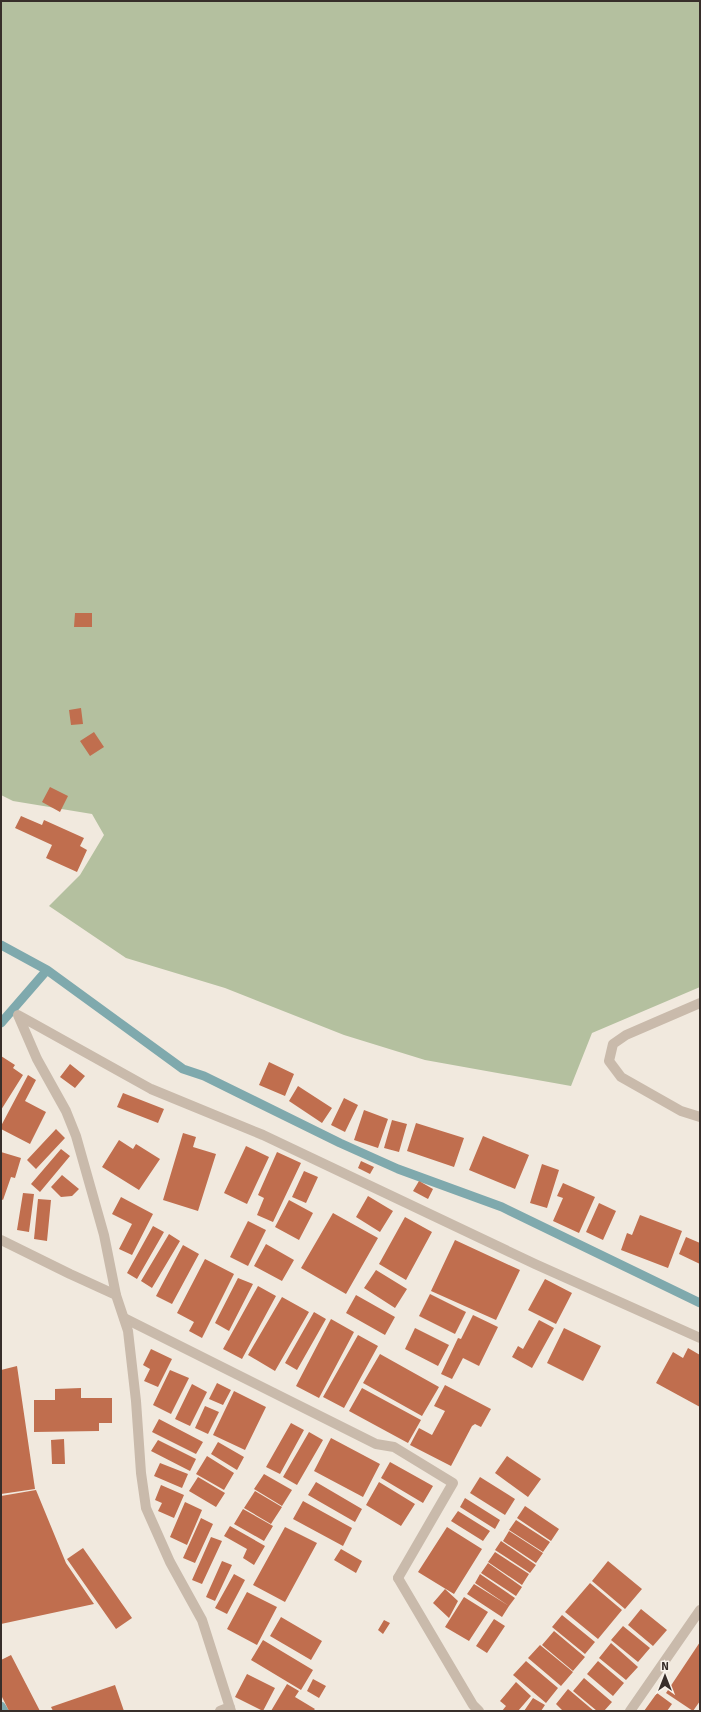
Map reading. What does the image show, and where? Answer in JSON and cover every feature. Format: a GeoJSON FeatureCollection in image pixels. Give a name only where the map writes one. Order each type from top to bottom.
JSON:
{"type":"FeatureCollection","features":[{"type":"Feature","properties":{"kind":"street"},"geometry":{"type":"LineString","coordinates":[[700,1003],[626,1035],[613,1044],[609,1061],[621,1077],[681,1111],[700,1117]]}},
{"type":"Feature","properties":{"kind":"street"},"geometry":{"type":"LineString","coordinates":[[220,1711],[230,1709],[202,1620],[170,1562],[146,1508],[141,1472],[136,1401],[128,1331],[116,1295],[104,1235],[76,1136],[66,1111],[37,1059],[18,1015],[151,1090],[263,1135],[534,1264],[700,1338]]}},
{"type":"Feature","properties":{"kind":"street"},"geometry":{"type":"LineString","coordinates":[[1,1240],[116,1295]]}},
{"type":"Feature","properties":{"kind":"street"},"geometry":{"type":"LineString","coordinates":[[124,1318],[376,1444],[394,1447],[453,1483],[398,1578],[473,1706],[479,1711]]}},
{"type":"Feature","properties":{"kind":"street"},"geometry":{"type":"LineString","coordinates":[[630,1711],[700,1610]]}},
{"type":"Feature","properties":{"kind":"green space"},"geometry":{"type":"Polygon","coordinates":[[[1,1],[700,1],[700,987],[592,1033],[571,1086],[425,1060],[344,1035],[225,988],[126,958],[49,906],[80,875],[104,835],[92,814],[13,801],[1,795],[1,1]]]}},
{"type":"Feature","properties":{"kind":"building"},"geometry":{"type":"Polygon","coordinates":[[[75,613],[92,613],[92,627],[74,627],[75,613]]]}},
{"type":"Feature","properties":{"kind":"building"},"geometry":{"type":"Polygon","coordinates":[[[81,708],[83,724],[71,725],[69,710],[81,708]]]}},
{"type":"Feature","properties":{"kind":"building"},"geometry":{"type":"Polygon","coordinates":[[[94,732],[104,747],[90,756],[80,741],[94,732]]]}},
{"type":"Feature","properties":{"kind":"building"},"geometry":{"type":"Polygon","coordinates":[[[50,787],[68,796],[60,812],[42,802],[50,787]]]}},
{"type":"Feature","properties":{"kind":"building"},"geometry":{"type":"Polygon","coordinates":[[[21,816],[42,825],[44,820],[84,838],[80,846],[87,850],[77,872],[46,858],[52,845],[15,828],[21,816]]]}},
{"type":"Feature","properties":{"kind":"building"},"geometry":{"type":"Polygon","coordinates":[[[1,1056],[15,1065],[13,1068],[23,1075],[1,1110],[1,1056]]]}},
{"type":"Feature","properties":{"kind":"building"},"geometry":{"type":"Polygon","coordinates":[[[269,1062],[294,1074],[285,1096],[259,1085],[269,1062]]]}},
{"type":"Feature","properties":{"kind":"building"},"geometry":{"type":"Polygon","coordinates":[[[70,1064],[85,1076],[75,1088],[60,1077],[70,1064]]]}},
{"type":"Feature","properties":{"kind":"building"},"geometry":{"type":"Polygon","coordinates":[[[28,1075],[36,1080],[25,1101],[46,1112],[30,1144],[1,1129],[1,1126],[28,1075]]]}},
{"type":"Feature","properties":{"kind":"building"},"geometry":{"type":"Polygon","coordinates":[[[298,1086],[332,1108],[322,1123],[289,1101],[298,1086]]]}},
{"type":"Feature","properties":{"kind":"building"},"geometry":{"type":"Polygon","coordinates":[[[123,1093],[164,1109],[158,1123],[117,1107],[123,1093]]]}},
{"type":"Feature","properties":{"kind":"building"},"geometry":{"type":"Polygon","coordinates":[[[344,1098],[358,1105],[345,1132],[331,1125],[344,1098]]]}},
{"type":"Feature","properties":{"kind":"building"},"geometry":{"type":"Polygon","coordinates":[[[364,1110],[388,1119],[378,1148],[354,1140],[364,1110]]]}},
{"type":"Feature","properties":{"kind":"building"},"geometry":{"type":"Polygon","coordinates":[[[392,1120],[407,1124],[399,1152],[384,1148],[392,1120]]]}},
{"type":"Feature","properties":{"kind":"building"},"geometry":{"type":"Polygon","coordinates":[[[416,1123],[464,1138],[454,1167],[407,1151],[416,1123]]]}},
{"type":"Feature","properties":{"kind":"building"},"geometry":{"type":"Polygon","coordinates":[[[56,1129],[65,1138],[36,1169],[27,1160],[56,1129]]]}},
{"type":"Feature","properties":{"kind":"building"},"geometry":{"type":"Polygon","coordinates":[[[183,1133],[196,1137],[193,1147],[216,1154],[198,1211],[163,1200],[183,1133]]]}},
{"type":"Feature","properties":{"kind":"building"},"geometry":{"type":"Polygon","coordinates":[[[483,1136],[529,1155],[515,1189],[469,1170],[483,1136]]]}},
{"type":"Feature","properties":{"kind":"building"},"geometry":{"type":"Polygon","coordinates":[[[119,1140],[133,1149],[136,1144],[160,1159],[139,1190],[102,1167],[119,1140]]]}},
{"type":"Feature","properties":{"kind":"building"},"geometry":{"type":"Polygon","coordinates":[[[246,1146],[269,1157],[247,1204],[224,1193],[246,1146]]]}},
{"type":"Feature","properties":{"kind":"building"},"geometry":{"type":"Polygon","coordinates":[[[61,1149],[70,1156],[40,1192],[31,1184],[61,1149]]]}},
{"type":"Feature","properties":{"kind":"building"},"geometry":{"type":"Polygon","coordinates":[[[1,1152],[21,1158],[15,1178],[11,1177],[3,1200],[1,1199],[1,1152]]]}},
{"type":"Feature","properties":{"kind":"building"},"geometry":{"type":"Polygon","coordinates":[[[277,1152],[301,1163],[273,1222],[257,1215],[264,1198],[258,1195],[277,1152]]]}},
{"type":"Feature","properties":{"kind":"building"},"geometry":{"type":"Polygon","coordinates":[[[361,1161],[374,1167],[370,1174],[358,1168],[361,1161]]]}},
{"type":"Feature","properties":{"kind":"building"},"geometry":{"type":"Polygon","coordinates":[[[542,1164],[559,1170],[547,1208],[530,1203],[542,1164]]]}},
{"type":"Feature","properties":{"kind":"building"},"geometry":{"type":"Polygon","coordinates":[[[304,1171],[318,1177],[306,1203],[292,1197],[304,1171]]]}},
{"type":"Feature","properties":{"kind":"building"},"geometry":{"type":"Polygon","coordinates":[[[62,1175],[79,1189],[72,1196],[61,1197],[51,1187],[62,1175]]]}},
{"type":"Feature","properties":{"kind":"building"},"geometry":{"type":"Polygon","coordinates":[[[419,1181],[433,1189],[428,1199],[413,1191],[419,1181]]]}},
{"type":"Feature","properties":{"kind":"building"},"geometry":{"type":"Polygon","coordinates":[[[563,1183],[595,1197],[579,1233],[553,1221],[563,1198],[557,1196],[563,1183]]]}},
{"type":"Feature","properties":{"kind":"building"},"geometry":{"type":"Polygon","coordinates":[[[23,1193],[34,1194],[29,1232],[17,1230],[23,1193]]]}},
{"type":"Feature","properties":{"kind":"building"},"geometry":{"type":"Polygon","coordinates":[[[368,1196],[393,1211],[380,1232],[356,1217],[368,1196]]]}},
{"type":"Feature","properties":{"kind":"building"},"geometry":{"type":"Polygon","coordinates":[[[121,1197],[153,1214],[132,1255],[119,1249],[132,1224],[112,1214],[121,1197]]]}},
{"type":"Feature","properties":{"kind":"building"},"geometry":{"type":"Polygon","coordinates":[[[38,1199],[51,1200],[47,1241],[34,1239],[38,1199]]]}},
{"type":"Feature","properties":{"kind":"building"},"geometry":{"type":"Polygon","coordinates":[[[289,1200],[313,1213],[299,1240],[275,1227],[289,1200]]]}},
{"type":"Feature","properties":{"kind":"building"},"geometry":{"type":"Polygon","coordinates":[[[599,1203],[616,1211],[603,1240],[586,1232],[599,1203]]]}},
{"type":"Feature","properties":{"kind":"building"},"geometry":{"type":"Polygon","coordinates":[[[333,1213],[378,1238],[346,1294],[301,1268],[333,1213]]]}},
{"type":"Feature","properties":{"kind":"building"},"geometry":{"type":"Polygon","coordinates":[[[640,1215],[682,1231],[668,1268],[621,1250],[627,1233],[632,1235],[640,1215]]]}},
{"type":"Feature","properties":{"kind":"building"},"geometry":{"type":"Polygon","coordinates":[[[405,1217],[432,1232],[406,1280],[379,1264],[405,1217]]]}},
{"type":"Feature","properties":{"kind":"building"},"geometry":{"type":"Polygon","coordinates":[[[248,1221],[266,1230],[248,1266],[230,1257],[248,1221]]]}},
{"type":"Feature","properties":{"kind":"building"},"geometry":{"type":"Polygon","coordinates":[[[153,1226],[164,1232],[137,1279],[127,1273],[153,1226]]]}},
{"type":"Feature","properties":{"kind":"building"},"geometry":{"type":"Polygon","coordinates":[[[169,1234],[180,1241],[152,1288],[141,1281],[169,1234]]]}},
{"type":"Feature","properties":{"kind":"building"},"geometry":{"type":"Polygon","coordinates":[[[686,1237],[700,1243],[700,1264],[679,1254],[686,1237]]]}},
{"type":"Feature","properties":{"kind":"building"},"geometry":{"type":"Polygon","coordinates":[[[455,1240],[520,1270],[496,1320],[431,1291],[455,1240]]]}},
{"type":"Feature","properties":{"kind":"building"},"geometry":{"type":"Polygon","coordinates":[[[266,1244],[294,1260],[282,1281],[254,1266],[266,1244]]]}},
{"type":"Feature","properties":{"kind":"building"},"geometry":{"type":"Polygon","coordinates":[[[183,1245],[199,1254],[172,1304],[156,1296],[183,1245]]]}},
{"type":"Feature","properties":{"kind":"building"},"geometry":{"type":"Polygon","coordinates":[[[205,1259],[234,1274],[202,1338],[189,1331],[194,1322],[177,1313],[205,1259]]]}},
{"type":"Feature","properties":{"kind":"building"},"geometry":{"type":"Polygon","coordinates":[[[376,1270],[407,1289],[395,1308],[364,1288],[376,1270]]]}},
{"type":"Feature","properties":{"kind":"building"},"geometry":{"type":"Polygon","coordinates":[[[238,1278],[253,1284],[229,1331],[215,1323],[238,1278]]]}},
{"type":"Feature","properties":{"kind":"building"},"geometry":{"type":"Polygon","coordinates":[[[545,1279],[572,1293],[556,1324],[528,1310],[545,1279]]]}},
{"type":"Feature","properties":{"kind":"building"},"geometry":{"type":"Polygon","coordinates":[[[258,1286],[276,1296],[242,1359],[223,1349],[258,1286]]]}},
{"type":"Feature","properties":{"kind":"building"},"geometry":{"type":"Polygon","coordinates":[[[430,1294],[466,1312],[455,1334],[419,1316],[430,1294]]]}},
{"type":"Feature","properties":{"kind":"building"},"geometry":{"type":"Polygon","coordinates":[[[356,1295],[395,1317],[385,1335],[346,1313],[356,1295]]]}},
{"type":"Feature","properties":{"kind":"building"},"geometry":{"type":"Polygon","coordinates":[[[282,1297],[309,1312],[275,1371],[248,1355],[282,1297]]]}},
{"type":"Feature","properties":{"kind":"building"},"geometry":{"type":"Polygon","coordinates":[[[314,1312],[326,1319],[297,1370],[285,1363],[314,1312]]]}},
{"type":"Feature","properties":{"kind":"building"},"geometry":{"type":"Polygon","coordinates":[[[473,1315],[498,1327],[479,1366],[463,1358],[452,1379],[441,1374],[458,1338],[461,1339],[473,1315]]]}},
{"type":"Feature","properties":{"kind":"building"},"geometry":{"type":"Polygon","coordinates":[[[331,1319],[354,1332],[319,1398],[296,1386],[331,1319]]]}},
{"type":"Feature","properties":{"kind":"building"},"geometry":{"type":"Polygon","coordinates":[[[539,1320],[554,1328],[532,1368],[512,1357],[518,1346],[523,1349],[539,1320]]]}},
{"type":"Feature","properties":{"kind":"building"},"geometry":{"type":"Polygon","coordinates":[[[415,1328],[449,1345],[438,1366],[405,1349],[415,1328]]]}},
{"type":"Feature","properties":{"kind":"building"},"geometry":{"type":"Polygon","coordinates":[[[564,1328],[601,1346],[583,1381],[547,1363],[564,1328]]]}},
{"type":"Feature","properties":{"kind":"building"},"geometry":{"type":"Polygon","coordinates":[[[358,1335],[378,1346],[344,1408],[323,1397],[358,1335]]]}},
{"type":"Feature","properties":{"kind":"building"},"geometry":{"type":"Polygon","coordinates":[[[688,1348],[700,1355],[700,1407],[656,1383],[673,1352],[683,1358],[688,1348]]]}},
{"type":"Feature","properties":{"kind":"building"},"geometry":{"type":"Polygon","coordinates":[[[151,1349],[172,1359],[158,1387],[144,1381],[150,1369],[143,1365],[151,1349]]]}},
{"type":"Feature","properties":{"kind":"building"},"geometry":{"type":"Polygon","coordinates":[[[380,1354],[439,1387],[422,1416],[363,1383],[380,1354]]]}},
{"type":"Feature","properties":{"kind":"building"},"geometry":{"type":"Polygon","coordinates":[[[17,1366],[35,1489],[1,1494],[1,1370],[17,1366]]]}},
{"type":"Feature","properties":{"kind":"building"},"geometry":{"type":"Polygon","coordinates":[[[170,1370],[189,1378],[171,1414],[153,1405],[170,1370]]]}},
{"type":"Feature","properties":{"kind":"building"},"geometry":{"type":"Polygon","coordinates":[[[217,1383],[231,1390],[223,1405],[209,1399],[217,1383]]]}},
{"type":"Feature","properties":{"kind":"building"},"geometry":{"type":"Polygon","coordinates":[[[192,1384],[207,1392],[190,1426],[175,1419],[192,1384]]]}},
{"type":"Feature","properties":{"kind":"building"},"geometry":{"type":"Polygon","coordinates":[[[445,1385],[491,1409],[481,1427],[475,1424],[472,1426],[451,1466],[410,1445],[419,1428],[432,1435],[445,1411],[434,1406],[445,1385]]]}},
{"type":"Feature","properties":{"kind":"building"},"geometry":{"type":"Polygon","coordinates":[[[81,1388],[81,1398],[112,1398],[112,1423],[99,1423],[99,1431],[34,1432],[34,1400],[55,1400],[55,1389],[81,1388]]]}},
{"type":"Feature","properties":{"kind":"building"},"geometry":{"type":"Polygon","coordinates":[[[362,1388],[421,1420],[408,1443],[349,1411],[362,1388]]]}},
{"type":"Feature","properties":{"kind":"building"},"geometry":{"type":"Polygon","coordinates":[[[234,1391],[266,1407],[245,1450],[213,1435],[234,1391]]]}},
{"type":"Feature","properties":{"kind":"building"},"geometry":{"type":"Polygon","coordinates":[[[205,1406],[219,1412],[208,1434],[195,1428],[205,1406]]]}},
{"type":"Feature","properties":{"kind":"building"},"geometry":{"type":"Polygon","coordinates":[[[159,1419],[203,1442],[196,1454],[152,1432],[159,1419]]]}},
{"type":"Feature","properties":{"kind":"building"},"geometry":{"type":"Polygon","coordinates":[[[291,1423],[304,1430],[280,1474],[266,1467],[291,1423]]]}},
{"type":"Feature","properties":{"kind":"building"},"geometry":{"type":"Polygon","coordinates":[[[309,1432],[323,1440],[297,1485],[283,1477],[309,1432]]]}},
{"type":"Feature","properties":{"kind":"building"},"geometry":{"type":"Polygon","coordinates":[[[331,1438],[380,1464],[363,1497],[314,1471],[331,1438]]]}},
{"type":"Feature","properties":{"kind":"building"},"geometry":{"type":"Polygon","coordinates":[[[64,1439],[65,1464],[52,1464],[51,1440],[64,1439]]]}},
{"type":"Feature","properties":{"kind":"building"},"geometry":{"type":"Polygon","coordinates":[[[158,1440],[196,1459],[190,1471],[151,1451],[158,1440]]]}},
{"type":"Feature","properties":{"kind":"building"},"geometry":{"type":"Polygon","coordinates":[[[218,1442],[244,1457],[237,1470],[211,1454],[218,1442]]]}},
{"type":"Feature","properties":{"kind":"building"},"geometry":{"type":"Polygon","coordinates":[[[207,1456],[234,1473],[224,1490],[196,1474],[207,1456]]]}},
{"type":"Feature","properties":{"kind":"building"},"geometry":{"type":"Polygon","coordinates":[[[507,1456],[541,1479],[528,1497],[495,1473],[507,1456]]]}},
{"type":"Feature","properties":{"kind":"building"},"geometry":{"type":"Polygon","coordinates":[[[390,1462],[433,1486],[423,1503],[381,1478],[390,1462]]]}},
{"type":"Feature","properties":{"kind":"building"},"geometry":{"type":"Polygon","coordinates":[[[160,1463],[188,1474],[182,1488],[154,1476],[160,1463]]]}},
{"type":"Feature","properties":{"kind":"building"},"geometry":{"type":"Polygon","coordinates":[[[264,1474],[292,1490],[282,1506],[254,1489],[264,1474]]]}},
{"type":"Feature","properties":{"kind":"building"},"geometry":{"type":"Polygon","coordinates":[[[198,1477],[225,1493],[216,1507],[189,1491],[198,1477]]]}},
{"type":"Feature","properties":{"kind":"building"},"geometry":{"type":"Polygon","coordinates":[[[480,1477],[515,1499],[505,1515],[470,1493],[480,1477]]]}},
{"type":"Feature","properties":{"kind":"building"},"geometry":{"type":"Polygon","coordinates":[[[316,1482],[362,1509],[355,1522],[308,1495],[316,1482]]]}},
{"type":"Feature","properties":{"kind":"building"},"geometry":{"type":"Polygon","coordinates":[[[379,1482],[415,1504],[401,1526],[366,1505],[379,1482]]]}},
{"type":"Feature","properties":{"kind":"building"},"geometry":{"type":"Polygon","coordinates":[[[161,1485],[184,1495],[174,1518],[158,1511],[162,1503],[155,1500],[161,1485]]]}},
{"type":"Feature","properties":{"kind":"building"},"geometry":{"type":"Polygon","coordinates":[[[36,1490],[66,1563],[94,1604],[1,1624],[1,1496],[36,1490]]]}},
{"type":"Feature","properties":{"kind":"building"},"geometry":{"type":"Polygon","coordinates":[[[255,1491],[282,1507],[271,1524],[244,1508],[255,1491]]]}},
{"type":"Feature","properties":{"kind":"building"},"geometry":{"type":"Polygon","coordinates":[[[465,1498],[500,1520],[495,1529],[460,1507],[465,1498]]]}},
{"type":"Feature","properties":{"kind":"building"},"geometry":{"type":"Polygon","coordinates":[[[303,1501],[352,1528],[343,1546],[293,1519],[303,1501]]]}},
{"type":"Feature","properties":{"kind":"building"},"geometry":{"type":"Polygon","coordinates":[[[185,1502],[202,1510],[187,1545],[170,1537],[185,1502]]]}},
{"type":"Feature","properties":{"kind":"building"},"geometry":{"type":"Polygon","coordinates":[[[525,1506],[559,1529],[551,1541],[517,1518],[525,1506]]]}},
{"type":"Feature","properties":{"kind":"building"},"geometry":{"type":"Polygon","coordinates":[[[243,1509],[273,1526],[264,1541],[234,1524],[243,1509]]]}},
{"type":"Feature","properties":{"kind":"building"},"geometry":{"type":"Polygon","coordinates":[[[458,1511],[490,1531],[483,1541],[451,1521],[458,1511]]]}},
{"type":"Feature","properties":{"kind":"building"},"geometry":{"type":"Polygon","coordinates":[[[201,1518],[213,1524],[195,1563],[183,1558],[201,1518]]]}},
{"type":"Feature","properties":{"kind":"building"},"geometry":{"type":"Polygon","coordinates":[[[516,1520],[550,1542],[543,1552],[509,1530],[516,1520]]]}},
{"type":"Feature","properties":{"kind":"building"},"geometry":{"type":"Polygon","coordinates":[[[230,1526],[265,1546],[254,1565],[243,1558],[247,1549],[224,1536],[230,1526]]]}},
{"type":"Feature","properties":{"kind":"building"},"geometry":{"type":"Polygon","coordinates":[[[285,1527],[317,1543],[285,1602],[253,1585],[285,1527]]]}},
{"type":"Feature","properties":{"kind":"building"},"geometry":{"type":"Polygon","coordinates":[[[447,1527],[482,1549],[454,1594],[418,1572],[447,1527]]]}},
{"type":"Feature","properties":{"kind":"building"},"geometry":{"type":"Polygon","coordinates":[[[509,1531],[543,1553],[536,1563],[503,1541],[509,1531]]]}},
{"type":"Feature","properties":{"kind":"building"},"geometry":{"type":"Polygon","coordinates":[[[211,1537],[222,1541],[202,1584],[192,1580],[211,1537]]]}},
{"type":"Feature","properties":{"kind":"building"},"geometry":{"type":"Polygon","coordinates":[[[501,1541],[536,1565],[530,1573],[495,1550],[501,1541]]]}},
{"type":"Feature","properties":{"kind":"building"},"geometry":{"type":"Polygon","coordinates":[[[83,1548],[132,1618],[116,1629],[67,1559],[83,1548]]]}},
{"type":"Feature","properties":{"kind":"building"},"geometry":{"type":"Polygon","coordinates":[[[341,1549],[362,1561],[356,1573],[334,1560],[341,1549]]]}},
{"type":"Feature","properties":{"kind":"building"},"geometry":{"type":"Polygon","coordinates":[[[495,1552],[529,1574],[522,1585],[488,1562],[495,1552]]]}},
{"type":"Feature","properties":{"kind":"building"},"geometry":{"type":"Polygon","coordinates":[[[222,1561],[232,1565],[215,1601],[206,1597],[222,1561]]]}},
{"type":"Feature","properties":{"kind":"building"},"geometry":{"type":"Polygon","coordinates":[[[608,1561],[642,1589],[625,1609],[592,1581],[608,1561]]]}},
{"type":"Feature","properties":{"kind":"building"},"geometry":{"type":"Polygon","coordinates":[[[488,1563],[522,1587],[516,1596],[481,1573],[488,1563]]]}},
{"type":"Feature","properties":{"kind":"building"},"geometry":{"type":"Polygon","coordinates":[[[234,1574],[245,1580],[227,1614],[215,1608],[234,1574]]]}},
{"type":"Feature","properties":{"kind":"building"},"geometry":{"type":"Polygon","coordinates":[[[480,1574],[515,1598],[509,1606],[475,1583],[480,1574]]]}},
{"type":"Feature","properties":{"kind":"building"},"geometry":{"type":"Polygon","coordinates":[[[590,1583],[622,1610],[598,1639],[565,1612],[590,1583]]]}},
{"type":"Feature","properties":{"kind":"building"},"geometry":{"type":"Polygon","coordinates":[[[474,1584],[509,1606],[502,1617],[467,1594],[474,1584]]]}},
{"type":"Feature","properties":{"kind":"building"},"geometry":{"type":"Polygon","coordinates":[[[445,1589],[458,1601],[449,1618],[433,1603],[445,1589]]]}},
{"type":"Feature","properties":{"kind":"building"},"geometry":{"type":"Polygon","coordinates":[[[247,1592],[277,1607],[257,1645],[227,1629],[247,1592]]]}},
{"type":"Feature","properties":{"kind":"building"},"geometry":{"type":"Polygon","coordinates":[[[464,1597],[488,1612],[469,1641],[445,1627],[464,1597]]]}},
{"type":"Feature","properties":{"kind":"building"},"geometry":{"type":"Polygon","coordinates":[[[641,1609],[667,1630],[653,1646],[628,1625],[641,1609]]]}},
{"type":"Feature","properties":{"kind":"building"},"geometry":{"type":"Polygon","coordinates":[[[562,1615],[595,1642],[585,1654],[552,1627],[562,1615]]]}},
{"type":"Feature","properties":{"kind":"building"},"geometry":{"type":"Polygon","coordinates":[[[281,1617],[322,1641],[311,1660],[270,1636],[281,1617]]]}},
{"type":"Feature","properties":{"kind":"building"},"geometry":{"type":"Polygon","coordinates":[[[494,1619],[505,1626],[487,1653],[476,1646],[494,1619]]]}},
{"type":"Feature","properties":{"kind":"building"},"geometry":{"type":"Polygon","coordinates":[[[384,1620],[390,1623],[383,1634],[378,1630],[384,1620]]]}},
{"type":"Feature","properties":{"kind":"building"},"geometry":{"type":"Polygon","coordinates":[[[623,1626],[650,1648],[638,1662],[611,1640],[623,1626]]]}},
{"type":"Feature","properties":{"kind":"building"},"geometry":{"type":"Polygon","coordinates":[[[554,1631],[585,1657],[573,1671],[542,1645],[554,1631]]]}},
{"type":"Feature","properties":{"kind":"building"},"geometry":{"type":"Polygon","coordinates":[[[263,1640],[313,1670],[301,1690],[251,1660],[263,1640]]]}},
{"type":"Feature","properties":{"kind":"building"},"geometry":{"type":"Polygon","coordinates":[[[700,1642],[700,1701],[693,1711],[666,1693],[700,1642]]]}},
{"type":"Feature","properties":{"kind":"building"},"geometry":{"type":"Polygon","coordinates":[[[611,1643],[638,1667],[626,1680],[599,1658],[611,1643]]]}},
{"type":"Feature","properties":{"kind":"building"},"geometry":{"type":"Polygon","coordinates":[[[540,1645],[573,1672],[561,1686],[528,1658],[540,1645]]]}},
{"type":"Feature","properties":{"kind":"building"},"geometry":{"type":"Polygon","coordinates":[[[11,1655],[40,1711],[9,1711],[1,1695],[1,1660],[11,1655]]]}},
{"type":"Feature","properties":{"kind":"building"},"geometry":{"type":"Polygon","coordinates":[[[526,1661],[558,1688],[546,1703],[513,1675],[526,1661]]]}},
{"type":"Feature","properties":{"kind":"building"},"geometry":{"type":"Polygon","coordinates":[[[598,1661],[624,1683],[613,1696],[587,1674],[598,1661]]]}},
{"type":"Feature","properties":{"kind":"building"},"geometry":{"type":"Polygon","coordinates":[[[247,1674],[275,1688],[263,1711],[235,1697],[247,1674]]]}},
{"type":"Feature","properties":{"kind":"building"},"geometry":{"type":"Polygon","coordinates":[[[584,1678],[612,1702],[604,1711],[597,1711],[573,1691],[584,1678]]]}},
{"type":"Feature","properties":{"kind":"building"},"geometry":{"type":"Polygon","coordinates":[[[313,1679],[326,1686],[319,1698],[307,1691],[313,1679]]]}},
{"type":"Feature","properties":{"kind":"building"},"geometry":{"type":"Polygon","coordinates":[[[516,1682],[531,1696],[518,1711],[502,1711],[506,1706],[500,1701],[516,1682]]]}},
{"type":"Feature","properties":{"kind":"building"},"geometry":{"type":"Polygon","coordinates":[[[287,1684],[299,1691],[295,1697],[315,1709],[313,1711],[271,1711],[287,1684]]]}},
{"type":"Feature","properties":{"kind":"building"},"geometry":{"type":"Polygon","coordinates":[[[115,1685],[124,1711],[53,1711],[51,1707],[115,1685]]]}},
{"type":"Feature","properties":{"kind":"building"},"geometry":{"type":"Polygon","coordinates":[[[568,1689],[594,1711],[563,1711],[556,1704],[568,1689]]]}},
{"type":"Feature","properties":{"kind":"building"},"geometry":{"type":"Polygon","coordinates":[[[657,1693],[672,1704],[667,1711],[644,1711],[657,1693]]]}},
{"type":"Feature","properties":{"kind":"building"},"geometry":{"type":"Polygon","coordinates":[[[533,1698],[545,1705],[541,1711],[524,1711],[533,1698]]]}},
{"type":"Feature","properties":{"kind":"waterway"},"geometry":{"type":"LineString","coordinates":[[1,945],[47,970],[183,1069],[204,1076],[340,1143],[398,1169],[502,1207],[700,1303]]}},
{"type":"Feature","properties":{"kind":"waterway"},"geometry":{"type":"LineString","coordinates":[[1,1023],[47,970]]}},
{"type":"Feature","properties":{"kind":"waterway"},"geometry":{"type":"LineString","coordinates":[[1,1706],[4,1711]]}}]}
